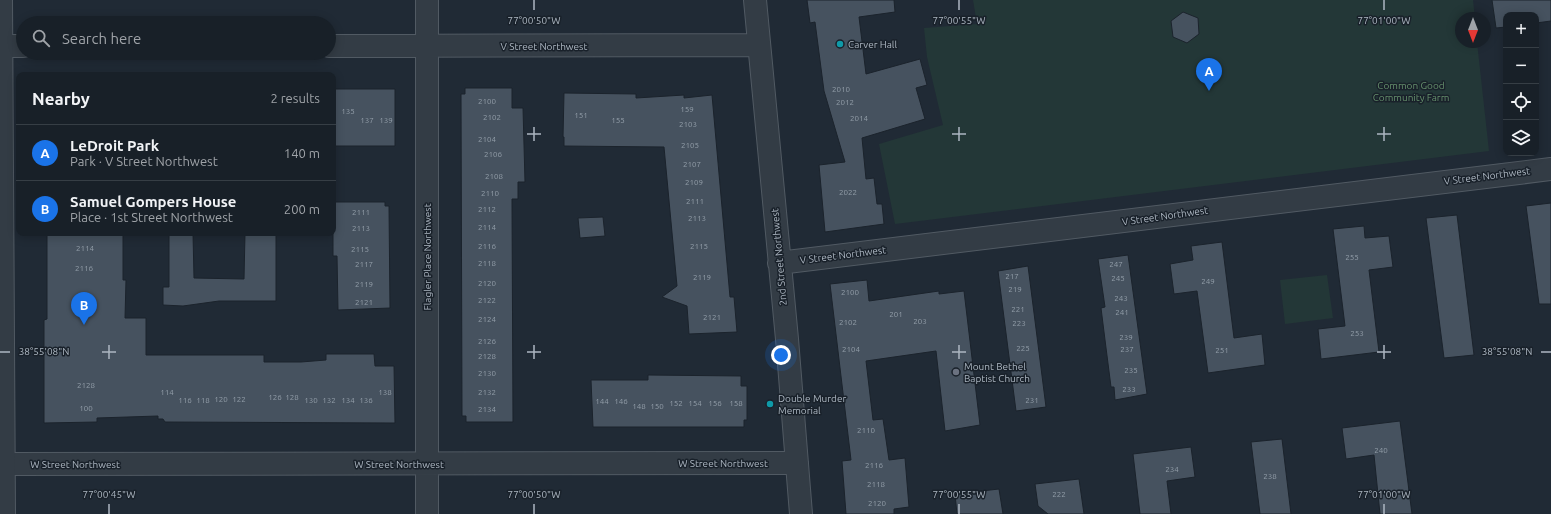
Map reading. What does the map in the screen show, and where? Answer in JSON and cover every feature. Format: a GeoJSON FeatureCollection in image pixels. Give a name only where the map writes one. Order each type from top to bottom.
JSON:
{"type":"FeatureCollection","features":[{"type":"Feature","properties":{"kind":"street"},"geometry":{"type":"LineString","coordinates":[[1,0],[2,464],[4,514]]}},
{"type":"Feature","properties":{"kind":"street","name":"Flagler Place Northwest"},"geometry":{"type":"LineString","coordinates":[[427,0],[427,514]]}},
{"type":"Feature","properties":{"kind":"street","name":"2nd Street Northwest"},"geometry":{"type":"LineString","coordinates":[[755,0],[801,514]]}},
{"type":"Feature","properties":{"kind":"street","name":"V Street Northwest"},"geometry":{"type":"LineString","coordinates":[[336,46],[759,45]]}},
{"type":"Feature","properties":{"kind":"street"},"geometry":{"type":"LineString","coordinates":[[1,46],[16,46]]}},
{"type":"Feature","properties":{"kind":"street","name":"V Street Northwest"},"geometry":{"type":"LineString","coordinates":[[779,263],[1551,169]]}},
{"type":"Feature","properties":{"kind":"street","name":"W Street Northwest"},"geometry":{"type":"LineString","coordinates":[[2,464],[797,463]]}},
{"type":"Feature","properties":{"kind":"green space","name":"Common Good Community Farm"},"geometry":{"type":"Polygon","coordinates":[[[973,0],[1473,0],[1474,12],[1455,12],[1455,48],[1478,48],[1489,151],[895,224],[879,144],[943,125],[927,57],[924,28],[977,24],[973,0]]]}},
{"type":"Feature","properties":{"kind":"green space"},"geometry":{"type":"Polygon","coordinates":[[[1327,275],[1333,318],[1285,324],[1280,280],[1327,275]]]}},
{"type":"Feature","properties":{"kind":"building"},"geometry":{"type":"Polygon","coordinates":[[[807,0],[894,0],[895,12],[859,17],[866,74],[920,59],[927,85],[916,88],[925,119],[862,138],[866,179],[874,178],[877,204],[882,204],[884,224],[825,232],[819,165],[845,162],[824,91],[815,22],[810,23],[807,0]]]}},
{"type":"Feature","properties":{"kind":"building"},"geometry":{"type":"Polygon","coordinates":[[[1492,0],[1551,0],[1551,21],[1539,23],[1539,12],[1503,12],[1503,27],[1496,28],[1492,0]]]}},
{"type":"Feature","properties":{"kind":"building"},"geometry":{"type":"Polygon","coordinates":[[[1183,12],[1198,18],[1199,34],[1187,43],[1173,37],[1171,21],[1183,12]]]}},
{"type":"Feature","properties":{"kind":"building"},"geometry":{"type":"Polygon","coordinates":[[[465,88],[512,88],[512,108],[523,108],[525,182],[518,182],[518,199],[512,199],[513,422],[466,422],[466,416],[462,416],[461,94],[465,94],[465,88]]]}},
{"type":"Feature","properties":{"kind":"building"},"geometry":{"type":"Polygon","coordinates":[[[336,89],[395,89],[395,146],[336,146],[336,89]]]}},
{"type":"Feature","properties":{"kind":"building"},"geometry":{"type":"Polygon","coordinates":[[[564,93],[636,94],[636,98],[684,95],[684,98],[712,95],[730,297],[734,297],[737,332],[689,334],[687,306],[662,297],[677,286],[664,147],[564,146],[564,93]]]}},
{"type":"Feature","properties":{"kind":"building"},"geometry":{"type":"Polygon","coordinates":[[[336,202],[385,202],[385,206],[389,206],[390,308],[338,310],[337,256],[333,256],[333,236],[336,236],[336,202]]]}},
{"type":"Feature","properties":{"kind":"building"},"geometry":{"type":"Polygon","coordinates":[[[1551,203],[1551,304],[1539,304],[1526,206],[1551,203]]]}},
{"type":"Feature","properties":{"kind":"building"},"geometry":{"type":"Polygon","coordinates":[[[1457,215],[1474,355],[1444,358],[1426,218],[1457,215]]]}},
{"type":"Feature","properties":{"kind":"building"},"geometry":{"type":"Polygon","coordinates":[[[603,217],[605,236],[580,238],[578,218],[603,217]]]}},
{"type":"Feature","properties":{"kind":"building"},"geometry":{"type":"Polygon","coordinates":[[[1364,226],[1365,238],[1389,236],[1393,267],[1369,270],[1379,352],[1321,359],[1318,329],[1345,326],[1333,229],[1364,226]]]}},
{"type":"Feature","properties":{"kind":"building"},"geometry":{"type":"Polygon","coordinates":[[[47,236],[123,236],[123,280],[126,280],[125,318],[146,318],[146,355],[264,355],[264,362],[301,362],[326,360],[326,354],[374,354],[375,366],[394,366],[395,423],[165,422],[163,419],[158,419],[158,416],[97,418],[97,422],[44,423],[44,320],[47,319],[47,236]]]}},
{"type":"Feature","properties":{"kind":"building"},"geometry":{"type":"Polygon","coordinates":[[[169,236],[193,236],[194,278],[244,279],[245,236],[276,236],[276,301],[219,301],[183,306],[163,305],[163,287],[169,287],[169,236]]]}},
{"type":"Feature","properties":{"kind":"building"},"geometry":{"type":"Polygon","coordinates":[[[1222,242],[1234,338],[1262,334],[1265,365],[1208,373],[1197,291],[1174,294],[1170,264],[1193,260],[1191,246],[1222,242]]]}},
{"type":"Feature","properties":{"kind":"building"},"geometry":{"type":"Polygon","coordinates":[[[1128,255],[1147,394],[1115,400],[1114,387],[1111,387],[1101,308],[1105,307],[1098,259],[1128,255]]]}},
{"type":"Feature","properties":{"kind":"building"},"geometry":{"type":"Polygon","coordinates":[[[1028,266],[1046,407],[1016,411],[998,271],[1028,266]]]}},
{"type":"Feature","properties":{"kind":"building"},"geometry":{"type":"Polygon","coordinates":[[[867,280],[869,301],[939,291],[939,294],[964,291],[980,425],[945,431],[936,351],[866,361],[873,420],[883,419],[889,460],[905,458],[909,507],[894,509],[894,514],[846,514],[842,461],[851,460],[830,284],[867,280]]]}},
{"type":"Feature","properties":{"kind":"building"},"geometry":{"type":"Polygon","coordinates":[[[648,375],[741,376],[741,386],[747,386],[747,420],[744,420],[744,427],[593,427],[591,380],[648,380],[648,375]]]}},
{"type":"Feature","properties":{"kind":"building"},"geometry":{"type":"Polygon","coordinates":[[[1400,421],[1412,514],[1380,514],[1374,455],[1346,459],[1342,428],[1400,421]]]}},
{"type":"Feature","properties":{"kind":"building"},"geometry":{"type":"Polygon","coordinates":[[[1282,439],[1291,514],[1260,514],[1251,442],[1282,439]]]}},
{"type":"Feature","properties":{"kind":"building"},"geometry":{"type":"Polygon","coordinates":[[[1191,447],[1195,477],[1167,481],[1171,514],[1140,514],[1133,454],[1191,447]]]}},
{"type":"Feature","properties":{"kind":"building"},"geometry":{"type":"Polygon","coordinates":[[[1079,479],[1084,514],[1048,514],[1038,506],[1035,484],[1079,479]]]}},
{"type":"Feature","properties":{"kind":"building"},"geometry":{"type":"Polygon","coordinates":[[[999,489],[1003,514],[957,514],[955,494],[999,489]]]}},
{"type":"Feature","properties":{"kind":"place","name":"Carver Hall"},"geometry":{"type":"Point","coordinates":[840,44]}},
{"type":"Feature","properties":{"kind":"place","name":"LeDroit Park"},"geometry":{"type":"Point","coordinates":[1209,91]}},
{"type":"Feature","properties":{"kind":"place","name":"Samuel Gompers House"},"geometry":{"type":"Point","coordinates":[84,325]}},
{"type":"Feature","properties":{"kind":"place","name":"Mount Bethel Baptist Church"},"geometry":{"type":"Point","coordinates":[956,372]}},
{"type":"Feature","properties":{"kind":"place","name":"Double Murder Memorial"},"geometry":{"type":"Point","coordinates":[770,404]}}]}
